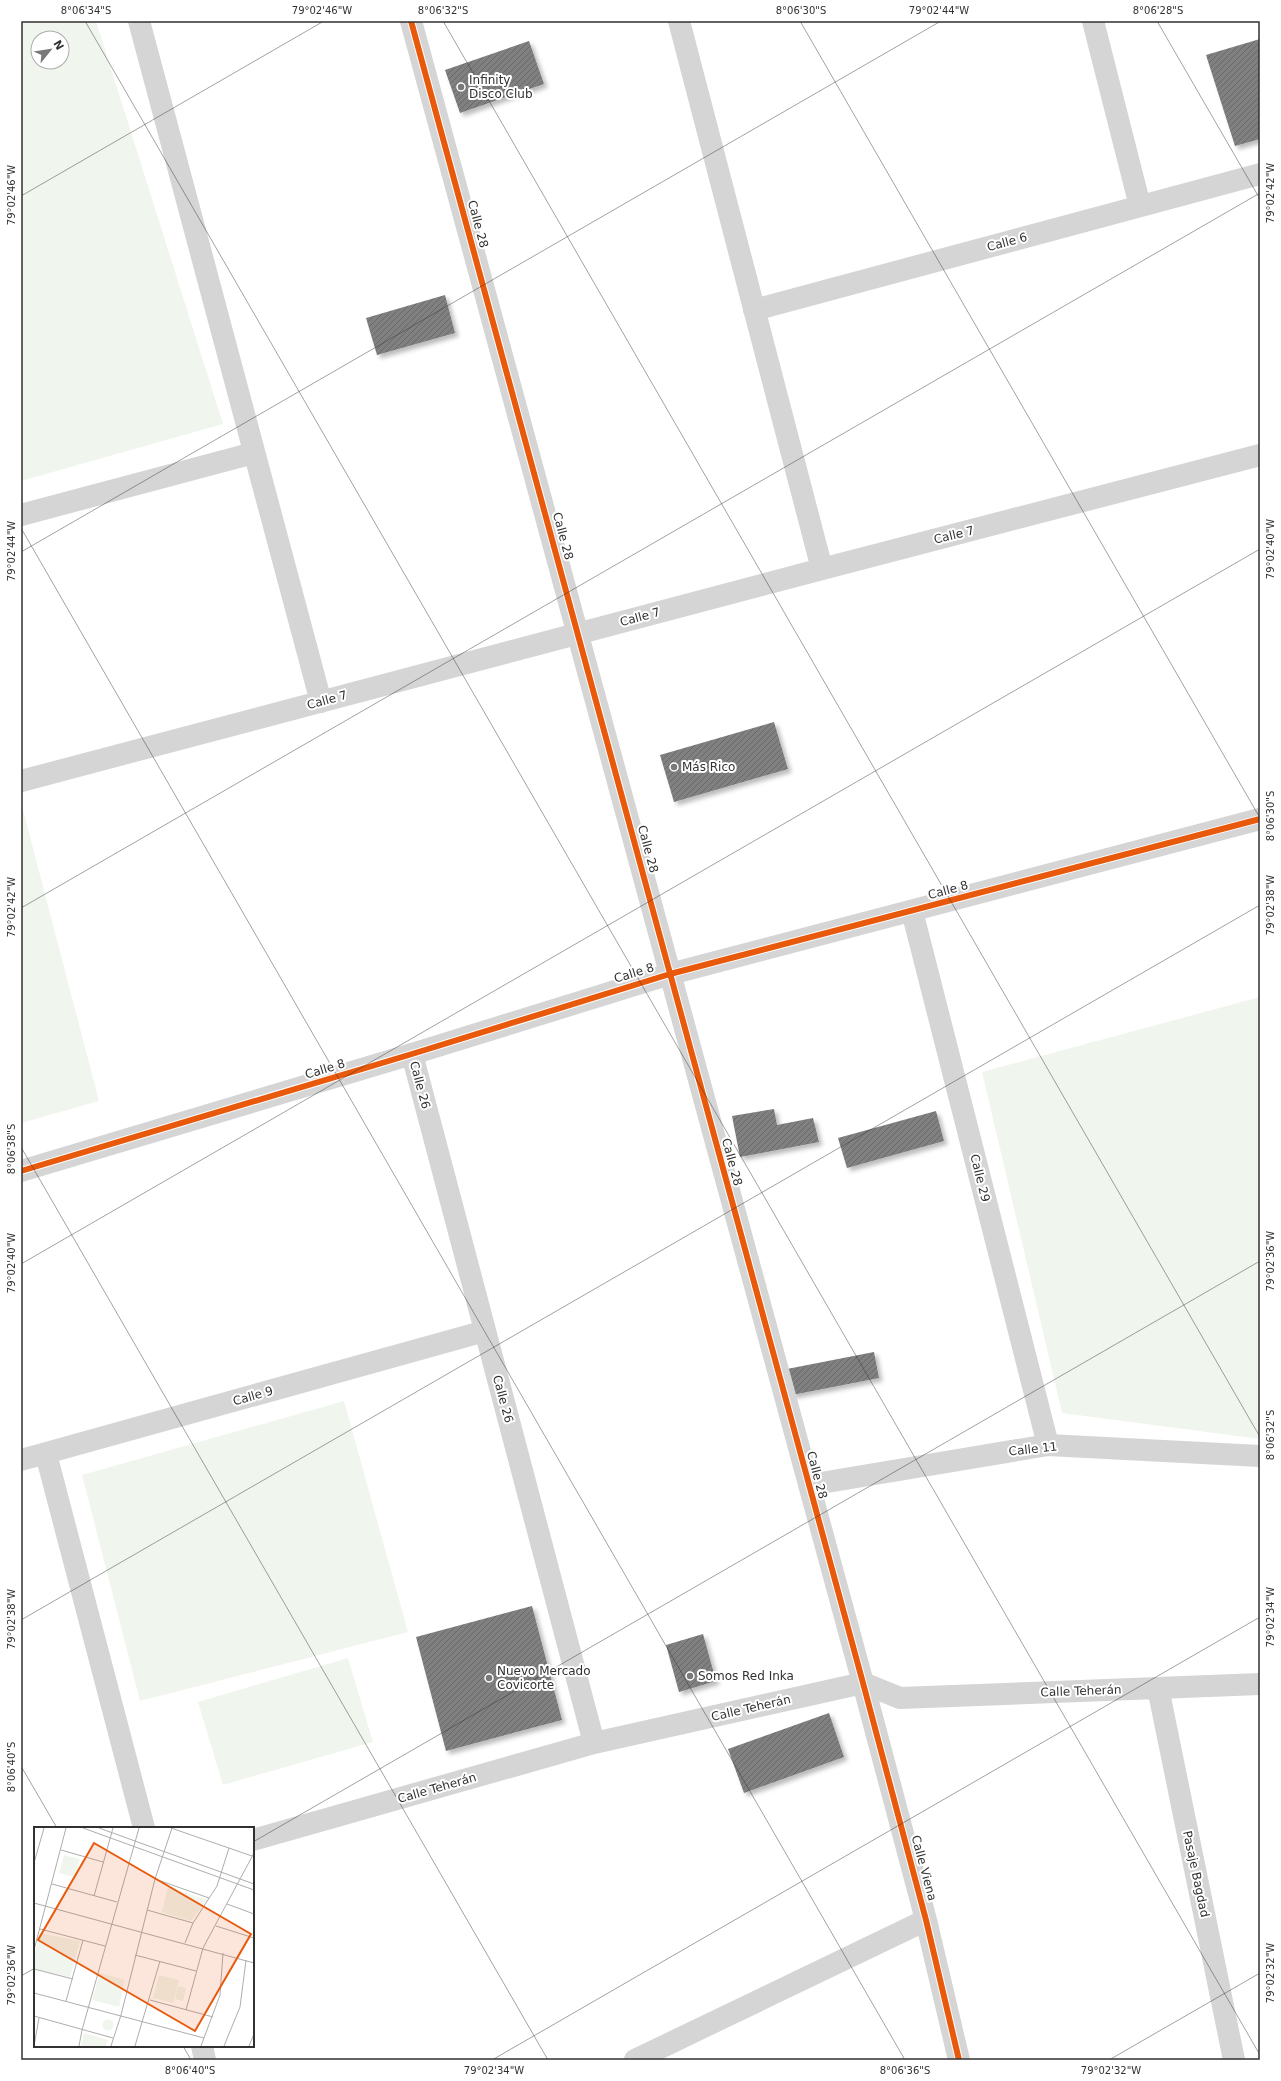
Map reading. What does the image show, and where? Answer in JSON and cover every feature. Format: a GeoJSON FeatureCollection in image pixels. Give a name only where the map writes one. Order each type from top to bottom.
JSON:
{"type":"FeatureCollection","features":[{"type":"Feature","properties":{"kind":"street"},"geometry":{"type":"LineString","coordinates":[[138,21],[321,702]]}},
{"type":"Feature","properties":{"kind":"street","name":"Calle 28"},"geometry":{"type":"LineString","coordinates":[[411,21],[863,1683]]}},
{"type":"Feature","properties":{"kind":"street"},"geometry":{"type":"LineString","coordinates":[[679,21],[822,569]]}},
{"type":"Feature","properties":{"kind":"street"},"geometry":{"type":"LineString","coordinates":[[1093,21],[1140,206]]}},
{"type":"Feature","properties":{"kind":"street","name":"Calle 6"},"geometry":{"type":"LineString","coordinates":[[754,310],[1260,174]]}},
{"type":"Feature","properties":{"kind":"street"},"geometry":{"type":"LineString","coordinates":[[21,515],[254,454]]}},
{"type":"Feature","properties":{"kind":"street","name":"Calle 7"},"geometry":{"type":"LineString","coordinates":[[21,780],[822,569],[1260,456]]}},
{"type":"Feature","properties":{"kind":"street","name":"Calle 8"},"geometry":{"type":"LineString","coordinates":[[21,1171],[412,1054],[670,974],[1260,819]]}},
{"type":"Feature","properties":{"kind":"street","name":"Calle 29"},"geometry":{"type":"LineString","coordinates":[[912,911],[1048,1445]]}},
{"type":"Feature","properties":{"kind":"street","name":"Calle 26"},"geometry":{"type":"LineString","coordinates":[[412,1054],[594,1743]]}},
{"type":"Feature","properties":{"kind":"street","name":"Calle 9"},"geometry":{"type":"LineString","coordinates":[[21,1460],[485,1331]]}},
{"type":"Feature","properties":{"kind":"street","name":"Calle 11"},"geometry":{"type":"LineString","coordinates":[[809,1485],[1048,1445],[1260,1456]]}},
{"type":"Feature","properties":{"kind":"street"},"geometry":{"type":"LineString","coordinates":[[46,1454],[144,1827]]}},
{"type":"Feature","properties":{"kind":"street","name":"Calle Teherán"},"geometry":{"type":"LineString","coordinates":[[254,1840],[594,1743],[863,1683],[900,1698],[1260,1684]]}},
{"type":"Feature","properties":{"kind":"street","name":"Calle Viena"},"geometry":{"type":"LineString","coordinates":[[863,1683],[926,1920],[959,2060]]}},
{"type":"Feature","properties":{"kind":"street","name":"Pasaje Bagdad"},"geometry":{"type":"LineString","coordinates":[[1158,1688],[1234,2060]]}},
{"type":"Feature","properties":{"kind":"street"},"geometry":{"type":"LineString","coordinates":[[635,2060],[926,1920]]}},
{"type":"Feature","properties":{"kind":"street"},"geometry":{"type":"LineString","coordinates":[[202,2047],[205,2060]]}},
{"type":"Feature","properties":{"kind":"shaded area"},"geometry":{"type":"Polygon","coordinates":[[[21,21],[96,21],[223,424],[21,481],[21,21]]]}},
{"type":"Feature","properties":{"kind":"shaded area"},"geometry":{"type":"Polygon","coordinates":[[[22,806],[99,1101],[21,1123],[21,807],[22,806]]]}},
{"type":"Feature","properties":{"kind":"shaded area"},"geometry":{"type":"Polygon","coordinates":[[[1260,997],[1260,1439],[1062,1413],[982,1072],[1260,997]]]}},
{"type":"Feature","properties":{"kind":"shaded area"},"geometry":{"type":"Polygon","coordinates":[[[344,1401],[408,1632],[140,1701],[82,1475],[344,1401]]]}},
{"type":"Feature","properties":{"kind":"shaded area"},"geometry":{"type":"Polygon","coordinates":[[[348,1658],[373,1742],[223,1785],[198,1702],[348,1658]]]}},
{"type":"Feature","properties":{"kind":"building"},"geometry":{"type":"Polygon","coordinates":[[[1260,39],[1260,139],[1235,146],[1206,55],[1260,39]]]}},
{"type":"Feature","properties":{"kind":"building"},"geometry":{"type":"Polygon","coordinates":[[[529,41],[544,84],[460,113],[445,70],[529,41]]]}},
{"type":"Feature","properties":{"kind":"building"},"geometry":{"type":"Polygon","coordinates":[[[445,295],[455,333],[377,355],[366,318],[445,295]]]}},
{"type":"Feature","properties":{"kind":"building"},"geometry":{"type":"Polygon","coordinates":[[[774,722],[788,769],[674,802],[660,755],[774,722]]]}},
{"type":"Feature","properties":{"kind":"building"},"geometry":{"type":"Polygon","coordinates":[[[774,1109],[777,1125],[813,1118],[819,1142],[740,1157],[732,1116],[774,1109]]]}},
{"type":"Feature","properties":{"kind":"building"},"geometry":{"type":"Polygon","coordinates":[[[936,1111],[944,1141],[847,1168],[838,1138],[936,1111]]]}},
{"type":"Feature","properties":{"kind":"building"},"geometry":{"type":"Polygon","coordinates":[[[874,1352],[879,1378],[792,1395],[787,1369],[874,1352]]]}},
{"type":"Feature","properties":{"kind":"building","name":"Nuevo Mercado Covicorte"},"geometry":{"type":"Polygon","coordinates":[[[532,1606],[562,1720],[446,1751],[416,1637],[532,1606]]]}},
{"type":"Feature","properties":{"kind":"building"},"geometry":{"type":"Polygon","coordinates":[[[703,1634],[716,1681],[679,1692],[666,1645],[703,1634]]]}},
{"type":"Feature","properties":{"kind":"building"},"geometry":{"type":"Polygon","coordinates":[[[829,1713],[844,1757],[744,1793],[728,1749],[829,1713]]]}},
{"type":"Feature","properties":{"kind":"cycle path"},"geometry":{"type":"LineString","coordinates":[[411,21],[863,1683],[926,1920],[959,2060]]}},
{"type":"Feature","properties":{"kind":"cycle path"},"geometry":{"type":"LineString","coordinates":[[21,1171],[412,1054],[670,974],[1260,819]]}},
{"type":"Feature","properties":{"kind":"place","name":"Infinity Disco Club"},"geometry":{"type":"Point","coordinates":[461,87]}},
{"type":"Feature","properties":{"kind":"place","name":"Más Rico"},"geometry":{"type":"Point","coordinates":[674,767]}},
{"type":"Feature","properties":{"kind":"place","name":"Somos Red Inka"},"geometry":{"type":"Point","coordinates":[690,1676]}},
{"type":"Feature","properties":{"kind":"place","name":"Nuevo Mercado Covicorte"},"geometry":{"type":"Point","coordinates":[489,1678]}}]}
